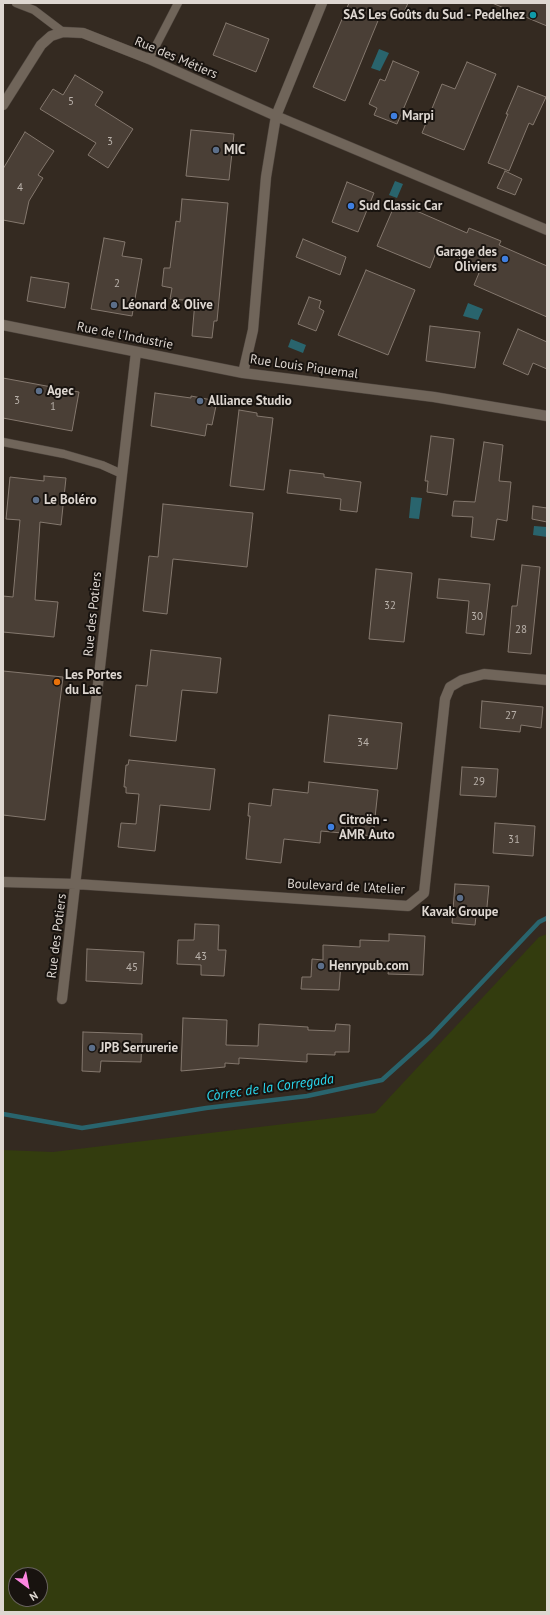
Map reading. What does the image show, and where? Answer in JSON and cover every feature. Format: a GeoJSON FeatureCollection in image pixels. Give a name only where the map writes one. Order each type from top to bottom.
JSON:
{"type":"FeatureCollection","features":[{"type":"Feature","properties":{"kind":"street","name":"Rue Louis Piquemal"},"geometry":{"type":"LineString","coordinates":[[322,3],[276,116],[266,177],[253,330],[243,373],[434,397],[547,416]]}},
{"type":"Feature","properties":{"kind":"street","name":"Rue des Métiers"},"geometry":{"type":"LineString","coordinates":[[63,32],[82,33],[149,59],[276,116]]}},
{"type":"Feature","properties":{"kind":"street"},"geometry":{"type":"LineString","coordinates":[[3,104],[41,45],[51,36],[63,32]]}},
{"type":"Feature","properties":{"kind":"street"},"geometry":{"type":"LineString","coordinates":[[276,116],[547,230]]}},
{"type":"Feature","properties":{"kind":"street","name":"Rue de l'Industrie"},"geometry":{"type":"LineString","coordinates":[[3,324],[243,373]]}},
{"type":"Feature","properties":{"kind":"street","name":"Rue des Potiers"},"geometry":{"type":"LineString","coordinates":[[62,998],[136,352]]}},
{"type":"Feature","properties":{"kind":"street","name":"Boulevard de l'Atelier"},"geometry":{"type":"LineString","coordinates":[[3,882],[76,884],[408,906],[424,893],[445,699],[450,687],[462,680],[484,674],[547,680]]}},
{"type":"Feature","properties":{"kind":"lane"},"geometry":{"type":"LineString","coordinates":[[16,3],[34,10],[63,32]]}},
{"type":"Feature","properties":{"kind":"lane"},"geometry":{"type":"LineString","coordinates":[[149,59],[178,3]]}},
{"type":"Feature","properties":{"kind":"lane"},"geometry":{"type":"LineString","coordinates":[[3,442],[64,454],[102,465],[122,474]]}},
{"type":"Feature","properties":{"kind":"green space"},"geometry":{"type":"Polygon","coordinates":[[[547,934],[547,1612],[3,1612],[3,1150],[53,1152],[375,1113],[539,937],[547,934]]]}},
{"type":"Feature","properties":{"kind":"water"},"geometry":{"type":"Polygon","coordinates":[[[379,49],[389,53],[380,71],[371,68],[379,49]]]}},
{"type":"Feature","properties":{"kind":"water"},"geometry":{"type":"Polygon","coordinates":[[[395,181],[403,184],[397,198],[389,195],[395,181]]]}},
{"type":"Feature","properties":{"kind":"water"},"geometry":{"type":"Polygon","coordinates":[[[468,303],[483,309],[478,320],[463,316],[468,303]]]}},
{"type":"Feature","properties":{"kind":"water"},"geometry":{"type":"Polygon","coordinates":[[[291,339],[306,345],[303,353],[288,347],[291,339]]]}},
{"type":"Feature","properties":{"kind":"water"},"geometry":{"type":"Polygon","coordinates":[[[411,497],[422,498],[419,519],[409,518],[411,497]]]}},
{"type":"Feature","properties":{"kind":"water"},"geometry":{"type":"Polygon","coordinates":[[[534,526],[547,527],[547,537],[533,535],[534,526]]]}},
{"type":"Feature","properties":{"kind":"building"},"geometry":{"type":"Polygon","coordinates":[[[349,3],[408,3],[401,19],[382,11],[345,101],[313,87],[349,3]]]}},
{"type":"Feature","properties":{"kind":"building","name":"SAS Les Goûts du Sud - Pedelhez"},"geometry":{"type":"Polygon","coordinates":[[[492,3],[547,3],[547,26],[492,3]]]}},
{"type":"Feature","properties":{"kind":"building"},"geometry":{"type":"Polygon","coordinates":[[[226,23],[269,39],[256,72],[213,55],[226,23]]]}},
{"type":"Feature","properties":{"kind":"building"},"geometry":{"type":"Polygon","coordinates":[[[393,61],[419,72],[397,124],[374,115],[377,108],[369,104],[380,79],[385,81],[393,61]]]}},
{"type":"Feature","properties":{"kind":"building"},"geometry":{"type":"Polygon","coordinates":[[[467,62],[496,74],[464,150],[422,133],[442,84],[455,89],[467,62]]]}},
{"type":"Feature","properties":{"kind":"building"},"geometry":{"type":"Polygon","coordinates":[[[75,75],[103,92],[95,105],[133,129],[108,168],[88,155],[96,143],[40,109],[53,89],[63,95],[75,75]]]}},
{"type":"Feature","properties":{"kind":"building"},"geometry":{"type":"Polygon","coordinates":[[[518,86],[546,97],[533,125],[529,123],[509,171],[488,163],[518,86]]]}},
{"type":"Feature","properties":{"kind":"building"},"geometry":{"type":"Polygon","coordinates":[[[191,130],[234,134],[229,180],[186,176],[191,130]]]}},
{"type":"Feature","properties":{"kind":"building"},"geometry":{"type":"Polygon","coordinates":[[[25,132],[54,151],[38,175],[43,178],[29,201],[24,224],[3,220],[3,169],[25,132]]]}},
{"type":"Feature","properties":{"kind":"building"},"geometry":{"type":"Polygon","coordinates":[[[505,171],[522,179],[515,195],[497,188],[505,171]]]}},
{"type":"Feature","properties":{"kind":"building"},"geometry":{"type":"Polygon","coordinates":[[[347,182],[374,193],[358,232],[332,222],[347,182]]]}},
{"type":"Feature","properties":{"kind":"building"},"geometry":{"type":"Polygon","coordinates":[[[182,199],[228,203],[217,321],[214,321],[212,338],[192,336],[195,301],[170,299],[172,288],[162,286],[164,268],[170,268],[176,221],[180,222],[182,199]]]}},
{"type":"Feature","properties":{"kind":"building"},"geometry":{"type":"Polygon","coordinates":[[[396,202],[467,233],[469,228],[501,241],[499,245],[547,266],[547,317],[474,285],[479,273],[465,266],[466,263],[459,260],[461,255],[439,245],[430,268],[377,246],[396,202]]]}},
{"type":"Feature","properties":{"kind":"building"},"geometry":{"type":"Polygon","coordinates":[[[104,238],[125,242],[122,256],[142,259],[132,316],[91,309],[104,238]]]}},
{"type":"Feature","properties":{"kind":"building"},"geometry":{"type":"Polygon","coordinates":[[[303,239],[346,257],[340,275],[296,257],[303,239]]]}},
{"type":"Feature","properties":{"kind":"building"},"geometry":{"type":"Polygon","coordinates":[[[366,270],[415,290],[388,355],[338,335],[366,270]]]}},
{"type":"Feature","properties":{"kind":"building"},"geometry":{"type":"Polygon","coordinates":[[[31,277],[69,283],[65,308],[27,301],[31,277]]]}},
{"type":"Feature","properties":{"kind":"building"},"geometry":{"type":"Polygon","coordinates":[[[309,297],[321,301],[319,308],[324,311],[316,331],[298,324],[309,297]]]}},
{"type":"Feature","properties":{"kind":"building"},"geometry":{"type":"Polygon","coordinates":[[[430,326],[480,332],[475,368],[426,361],[430,326]]]}},
{"type":"Feature","properties":{"kind":"building"},"geometry":{"type":"Polygon","coordinates":[[[518,329],[547,342],[547,369],[533,363],[528,375],[503,364],[518,329]]]}},
{"type":"Feature","properties":{"kind":"building"},"geometry":{"type":"Polygon","coordinates":[[[3,378],[79,392],[72,431],[3,418],[3,378]]]}},
{"type":"Feature","properties":{"kind":"building"},"geometry":{"type":"Polygon","coordinates":[[[155,393],[191,398],[191,396],[217,401],[212,425],[207,424],[205,436],[151,426],[155,393]]]}},
{"type":"Feature","properties":{"kind":"building"},"geometry":{"type":"Polygon","coordinates":[[[239,410],[257,413],[257,416],[273,418],[264,490],[230,486],[239,410]]]}},
{"type":"Feature","properties":{"kind":"building"},"geometry":{"type":"Polygon","coordinates":[[[431,436],[454,439],[447,495],[427,492],[428,481],[425,481],[431,436]]]}},
{"type":"Feature","properties":{"kind":"building"},"geometry":{"type":"Polygon","coordinates":[[[484,442],[503,445],[499,481],[511,482],[507,521],[497,519],[494,540],[471,537],[473,517],[452,516],[454,501],[475,502],[484,442]]]}},
{"type":"Feature","properties":{"kind":"building"},"geometry":{"type":"Polygon","coordinates":[[[290,470],[324,474],[324,477],[361,482],[357,512],[340,510],[341,499],[287,493],[290,470]]]}},
{"type":"Feature","properties":{"kind":"building"},"geometry":{"type":"Polygon","coordinates":[[[44,476],[66,478],[61,525],[40,522],[35,600],[58,602],[54,637],[3,632],[3,596],[13,597],[20,520],[6,519],[10,477],[44,481],[44,476]]]}},
{"type":"Feature","properties":{"kind":"building"},"geometry":{"type":"Polygon","coordinates":[[[163,504],[253,513],[247,567],[173,559],[167,614],[143,611],[149,556],[158,557],[163,504]]]}},
{"type":"Feature","properties":{"kind":"building"},"geometry":{"type":"Polygon","coordinates":[[[533,506],[547,508],[547,522],[532,519],[533,506]]]}},
{"type":"Feature","properties":{"kind":"building"},"geometry":{"type":"Polygon","coordinates":[[[522,565],[540,567],[531,654],[508,652],[512,606],[517,606],[522,565]]]}},
{"type":"Feature","properties":{"kind":"building"},"geometry":{"type":"Polygon","coordinates":[[[376,569],[412,573],[404,642],[369,639],[376,569]]]}},
{"type":"Feature","properties":{"kind":"building"},"geometry":{"type":"Polygon","coordinates":[[[439,579],[490,584],[484,635],[466,633],[469,601],[437,598],[439,579]]]}},
{"type":"Feature","properties":{"kind":"building"},"geometry":{"type":"Polygon","coordinates":[[[151,650],[221,658],[217,693],[182,690],[176,741],[130,736],[136,685],[147,686],[151,650]]]}},
{"type":"Feature","properties":{"kind":"building"},"geometry":{"type":"Polygon","coordinates":[[[3,671],[63,677],[45,820],[3,815],[3,671]]]}},
{"type":"Feature","properties":{"kind":"building"},"geometry":{"type":"Polygon","coordinates":[[[482,701],[543,707],[541,728],[521,725],[520,732],[480,728],[482,701]]]}},
{"type":"Feature","properties":{"kind":"building"},"geometry":{"type":"Polygon","coordinates":[[[329,715],[402,723],[397,769],[324,762],[329,715]]]}},
{"type":"Feature","properties":{"kind":"building"},"geometry":{"type":"Polygon","coordinates":[[[129,760],[215,769],[210,810],[160,805],[155,851],[118,847],[121,823],[136,824],[139,794],[126,793],[126,787],[124,787],[126,765],[128,765],[129,760]]]}},
{"type":"Feature","properties":{"kind":"building"},"geometry":{"type":"Polygon","coordinates":[[[462,767],[498,769],[496,797],[460,795],[462,767]]]}},
{"type":"Feature","properties":{"kind":"building"},"geometry":{"type":"Polygon","coordinates":[[[309,782],[378,790],[373,836],[321,831],[320,843],[284,839],[281,863],[246,859],[250,816],[248,816],[249,803],[271,806],[273,789],[308,793],[309,782]]]}},
{"type":"Feature","properties":{"kind":"building"},"geometry":{"type":"Polygon","coordinates":[[[495,823],[535,826],[533,856],[493,853],[495,823]]]}},
{"type":"Feature","properties":{"kind":"building"},"geometry":{"type":"Polygon","coordinates":[[[455,884],[489,886],[486,917],[476,916],[475,925],[452,923],[455,884]]]}},
{"type":"Feature","properties":{"kind":"building"},"geometry":{"type":"Polygon","coordinates":[[[195,924],[219,925],[218,950],[226,950],[224,976],[201,975],[201,965],[177,964],[178,940],[194,940],[195,924]]]}},
{"type":"Feature","properties":{"kind":"building"},"geometry":{"type":"Polygon","coordinates":[[[389,934],[425,936],[423,975],[388,974],[389,966],[341,963],[339,990],[301,989],[302,977],[311,977],[312,959],[323,960],[323,945],[360,947],[360,940],[389,941],[389,934]]]}},
{"type":"Feature","properties":{"kind":"building"},"geometry":{"type":"Polygon","coordinates":[[[87,949],[144,952],[142,984],[86,981],[87,949]]]}},
{"type":"Feature","properties":{"kind":"building"},"geometry":{"type":"Polygon","coordinates":[[[183,1018],[227,1020],[226,1045],[258,1046],[259,1024],[308,1027],[308,1030],[335,1031],[336,1024],[350,1025],[349,1052],[335,1052],[335,1055],[307,1054],[307,1062],[239,1058],[239,1064],[225,1063],[225,1067],[181,1071],[183,1018]]]}},
{"type":"Feature","properties":{"kind":"building"},"geometry":{"type":"Polygon","coordinates":[[[83,1032],[142,1034],[141,1062],[101,1061],[100,1072],[82,1071],[83,1032]]]}},
{"type":"Feature","properties":{"kind":"waterway","name":"Còrrec de la Corregada"},"geometry":{"type":"LineString","coordinates":[[3,1114],[82,1128],[206,1108],[307,1096],[382,1080],[431,1036],[539,922],[547,918]]}},
{"type":"Feature","properties":{"kind":"place","name":"SAS Les Goûts du Sud - Pedelhez"},"geometry":{"type":"Point","coordinates":[533,15]}},
{"type":"Feature","properties":{"kind":"place","name":"Marpi"},"geometry":{"type":"Point","coordinates":[394,116]}},
{"type":"Feature","properties":{"kind":"place","name":"MIC"},"geometry":{"type":"Point","coordinates":[216,150]}},
{"type":"Feature","properties":{"kind":"place","name":"Sud Classic Car"},"geometry":{"type":"Point","coordinates":[351,206]}},
{"type":"Feature","properties":{"kind":"place","name":"Garage des Oliviers"},"geometry":{"type":"Point","coordinates":[505,259]}},
{"type":"Feature","properties":{"kind":"place","name":"Léonard & Olive"},"geometry":{"type":"Point","coordinates":[114,305]}},
{"type":"Feature","properties":{"kind":"place","name":"Agec"},"geometry":{"type":"Point","coordinates":[39,391]}},
{"type":"Feature","properties":{"kind":"place","name":"Alliance Studio"},"geometry":{"type":"Point","coordinates":[200,401]}},
{"type":"Feature","properties":{"kind":"place","name":"Le Boléro"},"geometry":{"type":"Point","coordinates":[36,500]}},
{"type":"Feature","properties":{"kind":"place","name":"Les Portes du Lac"},"geometry":{"type":"Point","coordinates":[57,682]}},
{"type":"Feature","properties":{"kind":"place","name":"Citroën - AMR Auto"},"geometry":{"type":"Point","coordinates":[331,827]}},
{"type":"Feature","properties":{"kind":"place","name":"Kavak Groupe"},"geometry":{"type":"Point","coordinates":[460,898]}},
{"type":"Feature","properties":{"kind":"place","name":"Henrypub.com"},"geometry":{"type":"Point","coordinates":[321,966]}},
{"type":"Feature","properties":{"kind":"place","name":"JPB Serrurerie"},"geometry":{"type":"Point","coordinates":[92,1048]}}]}
